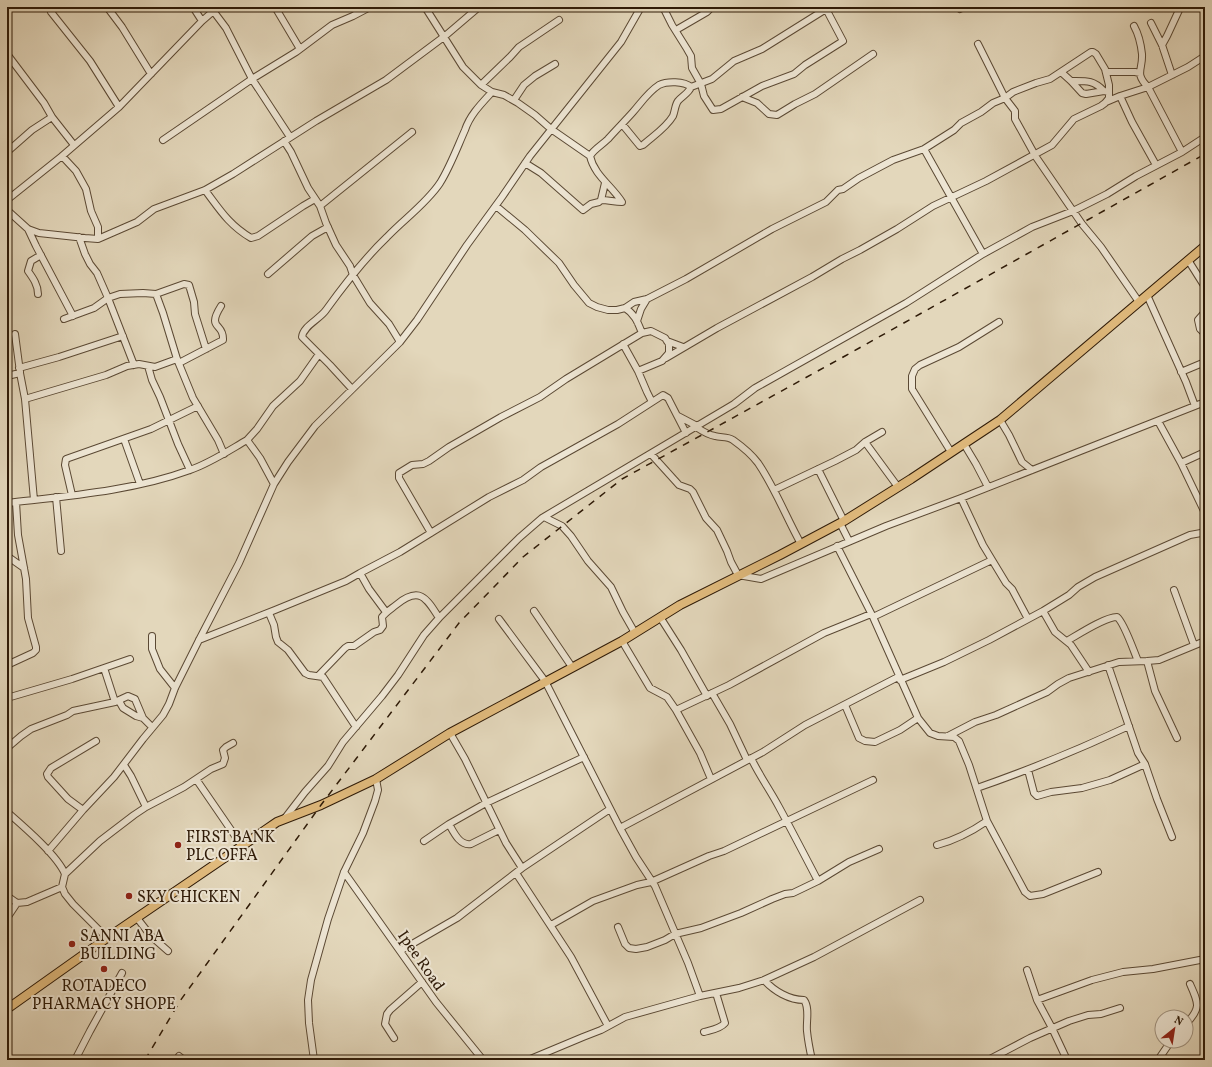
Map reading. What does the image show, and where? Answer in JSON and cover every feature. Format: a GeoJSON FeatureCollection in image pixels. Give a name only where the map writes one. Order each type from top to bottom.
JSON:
{"type":"FeatureCollection","features":[{"type":"Feature","properties":{"kind":"main road"},"geometry":{"type":"LineString","coordinates":[[7,1009],[107,938],[277,822],[322,805],[376,779],[450,732],[622,641],[680,605],[842,522],[898,487],[1000,420],[1205,246]]}},
{"type":"Feature","properties":{"kind":"street"},"geometry":{"type":"LineString","coordinates":[[57,7],[51,12],[90,61],[118,107]]}},
{"type":"Feature","properties":{"kind":"street"},"geometry":{"type":"LineString","coordinates":[[107,7],[122,27],[151,74]]}},
{"type":"Feature","properties":{"kind":"street"},"geometry":{"type":"LineString","coordinates":[[192,7],[202,21]]}},
{"type":"Feature","properties":{"kind":"street"},"geometry":{"type":"LineString","coordinates":[[275,7],[300,49]]}},
{"type":"Feature","properties":{"kind":"street"},"geometry":{"type":"LineString","coordinates":[[163,140],[252,79],[300,49],[332,25],[370,7]]}},
{"type":"Feature","properties":{"kind":"street"},"geometry":{"type":"LineString","coordinates":[[425,7],[464,67],[481,85],[492,92],[514,100],[551,129],[590,156],[594,168],[622,202],[601,200],[591,204],[583,210],[541,173],[526,163]]}},
{"type":"Feature","properties":{"kind":"street"},"geometry":{"type":"LineString","coordinates":[[7,210],[28,229],[39,233],[98,239],[137,222],[154,209],[205,190],[233,174],[348,101],[386,80],[445,36],[479,7]]}},
{"type":"Feature","properties":{"kind":"street"},"geometry":{"type":"LineString","coordinates":[[48,851],[114,777],[163,715],[199,640],[239,563],[274,484],[288,462],[315,426],[400,342],[551,129],[621,42],[641,7]]}},
{"type":"Feature","properties":{"kind":"street"},"geometry":{"type":"LineString","coordinates":[[622,124],[640,146],[643,145],[669,121],[678,102],[690,90],[691,87],[701,84],[717,76],[734,61],[762,49],[827,8],[843,41],[810,61],[794,74],[762,86],[721,109],[713,110],[704,96],[701,84],[692,68],[691,56],[663,7]]}},
{"type":"Feature","properties":{"kind":"street"},"geometry":{"type":"LineString","coordinates":[[676,30],[707,12],[712,7]]}},
{"type":"Feature","properties":{"kind":"street"},"geometry":{"type":"LineString","coordinates":[[959,7],[960,9],[964,7]]}},
{"type":"Feature","properties":{"kind":"street"},"geometry":{"type":"LineString","coordinates":[[1162,45],[1180,8]]}},
{"type":"Feature","properties":{"kind":"street"},"geometry":{"type":"LineString","coordinates":[[7,200],[62,156],[118,107],[202,21],[216,9],[252,79],[290,137]]}},
{"type":"Feature","properties":{"kind":"street"},"geometry":{"type":"LineString","coordinates":[[481,85],[519,47],[559,20]]}},
{"type":"Feature","properties":{"kind":"street"},"geometry":{"type":"LineString","coordinates":[[1151,23],[1162,45],[1172,75]]}},
{"type":"Feature","properties":{"kind":"street"},"geometry":{"type":"LineString","coordinates":[[1134,26],[1139,38],[1142,55],[1139,71],[1144,83],[1148,87],[1182,152]]}},
{"type":"Feature","properties":{"kind":"street"},"geometry":{"type":"LineString","coordinates":[[978,44],[1005,98],[1012,105],[1015,111],[1015,119],[1034,154],[1139,302]]}},
{"type":"Feature","properties":{"kind":"street"},"geometry":{"type":"LineString","coordinates":[[496,206],[525,230],[559,263],[574,285],[589,302],[595,306],[608,310],[617,310],[625,308],[634,302],[647,299],[772,229],[826,202],[838,190],[843,189],[882,165],[924,149],[993,103],[1005,98],[1013,92],[1050,79],[1093,52],[1099,58],[1108,78],[1107,92],[1109,98],[1105,103]]}},
{"type":"Feature","properties":{"kind":"street"},"geometry":{"type":"LineString","coordinates":[[7,54],[74,145]]}},
{"type":"Feature","properties":{"kind":"street"},"geometry":{"type":"LineString","coordinates":[[742,97],[757,104],[769,114],[777,115],[815,94],[873,54]]}},
{"type":"Feature","properties":{"kind":"street"},"geometry":{"type":"LineString","coordinates":[[638,371],[662,361],[683,347],[909,222],[933,206],[986,181],[1034,154],[1045,150],[1052,145],[1074,120],[1120,96],[1148,87],[1205,56]]}},
{"type":"Feature","properties":{"kind":"street"},"geometry":{"type":"LineString","coordinates":[[514,100],[524,85],[535,76],[555,64]]}},
{"type":"Feature","properties":{"kind":"street"},"geometry":{"type":"LineString","coordinates":[[1061,72],[1072,81],[1082,93],[1107,92]]}},
{"type":"Feature","properties":{"kind":"street"},"geometry":{"type":"LineString","coordinates":[[1106,72],[1140,73]]}},
{"type":"Feature","properties":{"kind":"street"},"geometry":{"type":"LineString","coordinates":[[1072,81],[1092,82],[1107,92]]}},
{"type":"Feature","properties":{"kind":"street"},"geometry":{"type":"LineString","coordinates":[[590,156],[622,124],[648,94],[660,84],[676,83],[686,84],[691,87]]}},
{"type":"Feature","properties":{"kind":"street"},"geometry":{"type":"LineString","coordinates":[[352,389],[302,337],[304,330],[322,315],[331,301],[380,244],[431,194],[440,182],[473,113],[492,92]]}},
{"type":"Feature","properties":{"kind":"street"},"geometry":{"type":"LineString","coordinates":[[1120,96],[1132,122],[1156,166]]}},
{"type":"Feature","properties":{"kind":"street"},"geometry":{"type":"LineString","coordinates":[[7,152],[32,130],[52,117]]}},
{"type":"Feature","properties":{"kind":"street"},"geometry":{"type":"LineString","coordinates":[[320,206],[412,132]]}},
{"type":"Feature","properties":{"kind":"street"},"geometry":{"type":"LineString","coordinates":[[285,818],[328,766],[343,742],[394,680],[414,649],[439,618],[520,538],[544,517],[734,404],[755,388],[906,303],[983,254],[1032,227],[1073,211],[1107,194],[1136,176],[1182,152],[1205,137]]}},
{"type":"Feature","properties":{"kind":"street"},"geometry":{"type":"LineString","coordinates":[[284,141],[291,152],[308,188],[320,206],[336,246],[350,266],[353,276],[375,309],[390,324],[400,342]]}},
{"type":"Feature","properties":{"kind":"street"},"geometry":{"type":"LineString","coordinates":[[924,149],[983,254]]}},
{"type":"Feature","properties":{"kind":"street"},"geometry":{"type":"LineString","coordinates":[[62,156],[76,171],[86,189],[91,211],[98,227],[98,239]]}},
{"type":"Feature","properties":{"kind":"street"},"geometry":{"type":"LineString","coordinates":[[601,200],[605,182]]}},
{"type":"Feature","properties":{"kind":"street"},"geometry":{"type":"LineString","coordinates":[[205,190],[224,216],[235,227],[251,238],[258,236],[316,199]]}},
{"type":"Feature","properties":{"kind":"street"},"geometry":{"type":"LineString","coordinates":[[268,274],[312,236],[328,227]]}},
{"type":"Feature","properties":{"kind":"street"},"geometry":{"type":"LineString","coordinates":[[28,229],[73,316]]}},
{"type":"Feature","properties":{"kind":"street"},"geometry":{"type":"LineString","coordinates":[[79,237],[85,254],[108,298],[134,365]]}},
{"type":"Feature","properties":{"kind":"street"},"geometry":{"type":"LineString","coordinates":[[38,294],[36,284],[28,271],[31,261],[41,256]]}},
{"type":"Feature","properties":{"kind":"street"},"geometry":{"type":"LineString","coordinates":[[1188,260],[1205,287]]}},
{"type":"Feature","properties":{"kind":"street"},"geometry":{"type":"LineString","coordinates":[[64,319],[94,308],[108,298],[120,294],[134,292],[156,294],[184,284],[189,285],[193,298],[195,314],[206,349]]}},
{"type":"Feature","properties":{"kind":"street"},"geometry":{"type":"LineString","coordinates":[[156,294],[178,361],[193,398],[218,440],[224,454]]}},
{"type":"Feature","properties":{"kind":"street"},"geometry":{"type":"LineString","coordinates":[[1147,295],[1195,406]]}},
{"type":"Feature","properties":{"kind":"street"},"geometry":{"type":"LineString","coordinates":[[637,321],[647,299]]}},
{"type":"Feature","properties":{"kind":"street"},"geometry":{"type":"LineString","coordinates":[[25,399],[134,365],[139,364],[155,367],[178,361],[206,349],[222,340],[222,333],[215,325],[214,321],[221,306]]}},
{"type":"Feature","properties":{"kind":"street"},"geometry":{"type":"LineString","coordinates":[[625,308],[630,311],[637,321],[642,333]]}},
{"type":"Feature","properties":{"kind":"street"},"geometry":{"type":"LineString","coordinates":[[1205,312],[1198,320],[1200,329],[1205,334]]}},
{"type":"Feature","properties":{"kind":"street"},"geometry":{"type":"LineString","coordinates":[[951,452],[912,389],[912,376],[915,369],[959,347],[999,322]]}},
{"type":"Feature","properties":{"kind":"street"},"geometry":{"type":"LineString","coordinates":[[431,533],[399,478],[399,473],[412,465],[428,462],[449,447],[501,417],[540,397],[566,378],[642,333],[649,331],[654,332],[667,341],[683,347]]}},
{"type":"Feature","properties":{"kind":"street"},"geometry":{"type":"LineString","coordinates":[[15,334],[19,371],[25,399],[34,500]]}},
{"type":"Feature","properties":{"kind":"street"},"geometry":{"type":"LineString","coordinates":[[7,376],[123,336]]}},
{"type":"Feature","properties":{"kind":"street"},"geometry":{"type":"LineString","coordinates":[[666,358],[670,350],[667,341]]}},
{"type":"Feature","properties":{"kind":"street"},"geometry":{"type":"LineString","coordinates":[[623,344],[638,371],[652,402]]}},
{"type":"Feature","properties":{"kind":"street"},"geometry":{"type":"LineString","coordinates":[[7,503],[117,489],[190,470],[209,462],[246,440],[258,429],[273,406],[300,381],[319,354]]}},
{"type":"Feature","properties":{"kind":"street"},"geometry":{"type":"LineString","coordinates":[[1181,372],[1205,362]]}},
{"type":"Feature","properties":{"kind":"street"},"geometry":{"type":"LineString","coordinates":[[148,366],[152,380],[190,470]]}},
{"type":"Feature","properties":{"kind":"street"},"geometry":{"type":"LineString","coordinates":[[199,640],[346,581],[400,552],[471,507],[523,480],[541,467],[618,424],[663,395],[668,398],[686,433]]}},
{"type":"Feature","properties":{"kind":"street"},"geometry":{"type":"LineString","coordinates":[[651,454],[679,485],[690,489],[693,492],[706,518],[717,530],[738,575],[761,579],[886,526],[1205,402]]}},
{"type":"Feature","properties":{"kind":"street"},"geometry":{"type":"LineString","coordinates":[[72,495],[65,465],[66,459],[124,439],[169,421],[198,406]]}},
{"type":"Feature","properties":{"kind":"street"},"geometry":{"type":"LineString","coordinates":[[678,416],[697,426],[706,433],[730,438],[739,444],[757,462],[774,490],[791,527],[801,544]]}},
{"type":"Feature","properties":{"kind":"street"},"geometry":{"type":"LineString","coordinates":[[1000,420],[1022,462],[1032,470]]}},
{"type":"Feature","properties":{"kind":"street"},"geometry":{"type":"LineString","coordinates":[[1158,421],[1181,463],[1205,513]]}},
{"type":"Feature","properties":{"kind":"street"},"geometry":{"type":"LineString","coordinates":[[774,490],[856,450],[865,442],[882,432]]}},
{"type":"Feature","properties":{"kind":"street"},"geometry":{"type":"LineString","coordinates":[[124,439],[140,484]]}},
{"type":"Feature","properties":{"kind":"street"},"geometry":{"type":"LineString","coordinates":[[246,440],[260,458],[274,484]]}},
{"type":"Feature","properties":{"kind":"street"},"geometry":{"type":"LineString","coordinates":[[865,442],[898,487]]}},
{"type":"Feature","properties":{"kind":"street"},"geometry":{"type":"LineString","coordinates":[[964,444],[988,487]]}},
{"type":"Feature","properties":{"kind":"street"},"geometry":{"type":"LineString","coordinates":[[1181,463],[1205,452]]}},
{"type":"Feature","properties":{"kind":"street"},"geometry":{"type":"LineString","coordinates":[[818,469],[849,541]]}},
{"type":"Feature","properties":{"kind":"street"},"geometry":{"type":"LineString","coordinates":[[56,497],[61,551]]}},
{"type":"Feature","properties":{"kind":"street"},"geometry":{"type":"LineString","coordinates":[[961,498],[977,535],[1006,582],[1012,589],[1028,619]]}},
{"type":"Feature","properties":{"kind":"street"},"geometry":{"type":"LineString","coordinates":[[7,665],[33,653],[36,650],[28,618],[28,598],[18,535],[16,502]]}},
{"type":"Feature","properties":{"kind":"street"},"geometry":{"type":"LineString","coordinates":[[544,517],[562,526],[571,536],[588,561],[611,587],[635,633]]}},
{"type":"Feature","properties":{"kind":"street"},"geometry":{"type":"LineString","coordinates":[[620,828],[749,759],[806,725],[845,705],[899,679],[944,662],[989,640],[1043,611],[1095,577],[1205,530]]}},
{"type":"Feature","properties":{"kind":"street"},"geometry":{"type":"LineString","coordinates":[[837,546],[872,615],[899,679],[918,718],[930,733],[938,736],[954,737],[959,741],[977,788],[987,821],[1024,892],[1030,896],[1043,894],[1098,872]]}},
{"type":"Feature","properties":{"kind":"street"},"geometry":{"type":"LineString","coordinates":[[7,556],[24,568]]}},
{"type":"Feature","properties":{"kind":"street"},"geometry":{"type":"LineString","coordinates":[[676,710],[710,695],[824,633],[872,615],[992,560]]}},
{"type":"Feature","properties":{"kind":"street"},"geometry":{"type":"LineString","coordinates":[[360,573],[369,589],[386,612]]}},
{"type":"Feature","properties":{"kind":"street"},"geometry":{"type":"LineString","coordinates":[[1174,590],[1194,645]]}},
{"type":"Feature","properties":{"kind":"street"},"geometry":{"type":"LineString","coordinates":[[318,676],[345,648],[348,646],[354,646],[374,632],[380,630],[384,626],[382,617],[403,599],[414,595],[424,598],[439,618]]}},
{"type":"Feature","properties":{"kind":"street"},"geometry":{"type":"LineString","coordinates":[[534,611],[572,667]]}},
{"type":"Feature","properties":{"kind":"street"},"geometry":{"type":"LineString","coordinates":[[1043,611],[1055,632],[1071,645],[1089,672]]}},
{"type":"Feature","properties":{"kind":"street"},"geometry":{"type":"LineString","coordinates":[[269,613],[274,625],[278,642],[288,650],[305,673],[323,677],[356,727]]}},
{"type":"Feature","properties":{"kind":"street"},"geometry":{"type":"LineString","coordinates":[[1067,641],[1105,620],[1112,617],[1117,617],[1120,619],[1138,661]]}},
{"type":"Feature","properties":{"kind":"street"},"geometry":{"type":"LineString","coordinates":[[660,618],[730,724],[749,759],[787,821],[818,881]]}},
{"type":"Feature","properties":{"kind":"street"},"geometry":{"type":"LineString","coordinates":[[499,620],[545,681],[620,828],[651,882],[655,886],[700,996]]}},
{"type":"Feature","properties":{"kind":"street"},"geometry":{"type":"LineString","coordinates":[[152,636],[152,649],[160,670],[175,688]]}},
{"type":"Feature","properties":{"kind":"street"},"geometry":{"type":"LineString","coordinates":[[622,641],[650,688],[667,697],[676,710],[700,753],[712,779]]}},
{"type":"Feature","properties":{"kind":"street"},"geometry":{"type":"LineString","coordinates":[[946,737],[975,722],[996,715],[1047,692],[1069,678],[1119,662],[1159,660],[1205,641]]}},
{"type":"Feature","properties":{"kind":"street"},"geometry":{"type":"LineString","coordinates":[[7,697],[130,659]]}},
{"type":"Feature","properties":{"kind":"street"},"geometry":{"type":"LineString","coordinates":[[1146,661],[1155,691],[1177,738]]}},
{"type":"Feature","properties":{"kind":"street"},"geometry":{"type":"LineString","coordinates":[[1108,665],[1138,753],[1145,764],[1157,800],[1172,837]]}},
{"type":"Feature","properties":{"kind":"street"},"geometry":{"type":"LineString","coordinates":[[104,668],[117,701],[123,708],[136,716],[143,718]]}},
{"type":"Feature","properties":{"kind":"street"},"geometry":{"type":"LineString","coordinates":[[7,748],[31,729],[67,715],[73,711],[117,701],[128,696],[135,699],[143,718],[152,727]]}},
{"type":"Feature","properties":{"kind":"street"},"geometry":{"type":"LineString","coordinates":[[845,705],[859,738],[869,742],[874,742],[900,730],[918,718]]}},
{"type":"Feature","properties":{"kind":"street"},"geometry":{"type":"LineString","coordinates":[[977,788],[1028,770],[1080,749],[1129,726]]}},
{"type":"Feature","properties":{"kind":"street"},"geometry":{"type":"LineString","coordinates":[[450,732],[465,759],[499,830],[522,868]]}},
{"type":"Feature","properties":{"kind":"street"},"geometry":{"type":"LineString","coordinates":[[83,810],[68,799],[47,774],[48,771],[55,765],[96,741]]}},
{"type":"Feature","properties":{"kind":"street"},"geometry":{"type":"LineString","coordinates":[[107,938],[65,894],[62,887],[65,874],[100,842],[146,807],[211,769],[223,764],[226,758],[223,748],[233,743]]}},
{"type":"Feature","properties":{"kind":"street"},"geometry":{"type":"LineString","coordinates":[[424,841],[449,824],[486,803],[584,757]]}},
{"type":"Feature","properties":{"kind":"street"},"geometry":{"type":"LineString","coordinates":[[1028,770],[1034,793],[1037,796],[1051,792],[1082,788],[1110,780],[1145,764]]}},
{"type":"Feature","properties":{"kind":"street"},"geometry":{"type":"LineString","coordinates":[[124,765],[146,807]]}},
{"type":"Feature","properties":{"kind":"street"},"geometry":{"type":"LineString","coordinates":[[196,779],[242,846]]}},
{"type":"Feature","properties":{"kind":"street"},"geometry":{"type":"LineString","coordinates":[[314,1060],[309,1023],[308,1000],[311,980],[328,919],[344,872],[363,833],[375,801],[378,790],[376,779]]}},
{"type":"Feature","properties":{"kind":"street"},"geometry":{"type":"LineString","coordinates":[[551,925],[593,901],[637,885],[651,882],[709,856],[724,851],[873,780]]}},
{"type":"Feature","properties":{"kind":"street"},"geometry":{"type":"LineString","coordinates":[[400,951],[457,918],[522,868],[610,809]]}},
{"type":"Feature","properties":{"kind":"street"},"geometry":{"type":"LineString","coordinates":[[7,812],[48,851],[65,874]]}},
{"type":"Feature","properties":{"kind":"street"},"geometry":{"type":"LineString","coordinates":[[936,844],[952,841],[962,837],[987,821]]}},
{"type":"Feature","properties":{"kind":"street"},"geometry":{"type":"LineString","coordinates":[[449,824],[457,837],[466,845],[472,844],[499,830]]}},
{"type":"Feature","properties":{"kind":"street"},"geometry":{"type":"LineString","coordinates":[[618,926],[625,944],[629,948],[636,949],[647,947],[675,934],[701,928],[785,894],[793,893],[818,881],[849,862],[879,849]]}},
{"type":"Feature","properties":{"kind":"street","name":"Ipee Road"},"geometry":{"type":"LineString","coordinates":[[344,872],[436,1002],[483,1060]]}},
{"type":"Feature","properties":{"kind":"street"},"geometry":{"type":"LineString","coordinates":[[516,873],[571,957],[608,1026]]}},
{"type":"Feature","properties":{"kind":"street"},"geometry":{"type":"LineString","coordinates":[[7,896],[17,903],[27,902],[62,887]]}},
{"type":"Feature","properties":{"kind":"street"},"geometry":{"type":"LineString","coordinates":[[528,1060],[601,1030],[625,1017],[700,996],[739,988],[764,980],[814,957],[920,900]]}},
{"type":"Feature","properties":{"kind":"street"},"geometry":{"type":"LineString","coordinates":[[7,918],[17,903]]}},
{"type":"Feature","properties":{"kind":"street"},"geometry":{"type":"LineString","coordinates":[[137,918],[151,936],[168,951]]}},
{"type":"Feature","properties":{"kind":"street"},"geometry":{"type":"LineString","coordinates":[[1037,1000],[1092,980],[1123,972],[1153,969],[1205,959]]}},
{"type":"Feature","properties":{"kind":"street"},"geometry":{"type":"LineString","coordinates":[[1027,970],[1037,1000],[1067,1060]]}},
{"type":"Feature","properties":{"kind":"street"},"geometry":{"type":"LineString","coordinates":[[75,1060],[122,972]]}},
{"type":"Feature","properties":{"kind":"street"},"geometry":{"type":"LineString","coordinates":[[764,980],[772,988],[785,995],[797,1000],[804,1000],[806,1002],[806,1030],[812,1060]]}},
{"type":"Feature","properties":{"kind":"street"},"geometry":{"type":"LineString","coordinates":[[394,1038],[385,1024],[387,1014],[422,982]]}},
{"type":"Feature","properties":{"kind":"street"},"geometry":{"type":"LineString","coordinates":[[1190,984],[1196,997],[1197,1004],[1194,1015]]}},
{"type":"Feature","properties":{"kind":"street"},"geometry":{"type":"LineString","coordinates":[[704,1032],[722,1026],[725,1023],[716,993]]}},
{"type":"Feature","properties":{"kind":"street"},"geometry":{"type":"LineString","coordinates":[[988,1060],[1069,1021],[1120,1008]]}},
{"type":"Feature","properties":{"kind":"street"},"geometry":{"type":"LineString","coordinates":[[1158,1060],[1166,1049]]}},
{"type":"Feature","properties":{"kind":"railway"},"geometry":{"type":"LineString","coordinates":[[145,1060],[180,1001],[321,805],[459,623],[523,557],[622,479],[1205,154]]}},
{"type":"Feature","properties":{"kind":"place","name":"FIRST BANK PLC OFFA"},"geometry":{"type":"Point","coordinates":[178,845]}},
{"type":"Feature","properties":{"kind":"place","name":"SKY CHICKEN"},"geometry":{"type":"Point","coordinates":[129,896]}},
{"type":"Feature","properties":{"kind":"place","name":"SANNI ABA BUILDING"},"geometry":{"type":"Point","coordinates":[72,944]}},
{"type":"Feature","properties":{"kind":"place","name":"ROTADECO PHARMACY SHOPE"},"geometry":{"type":"Point","coordinates":[104,969]}}]}
